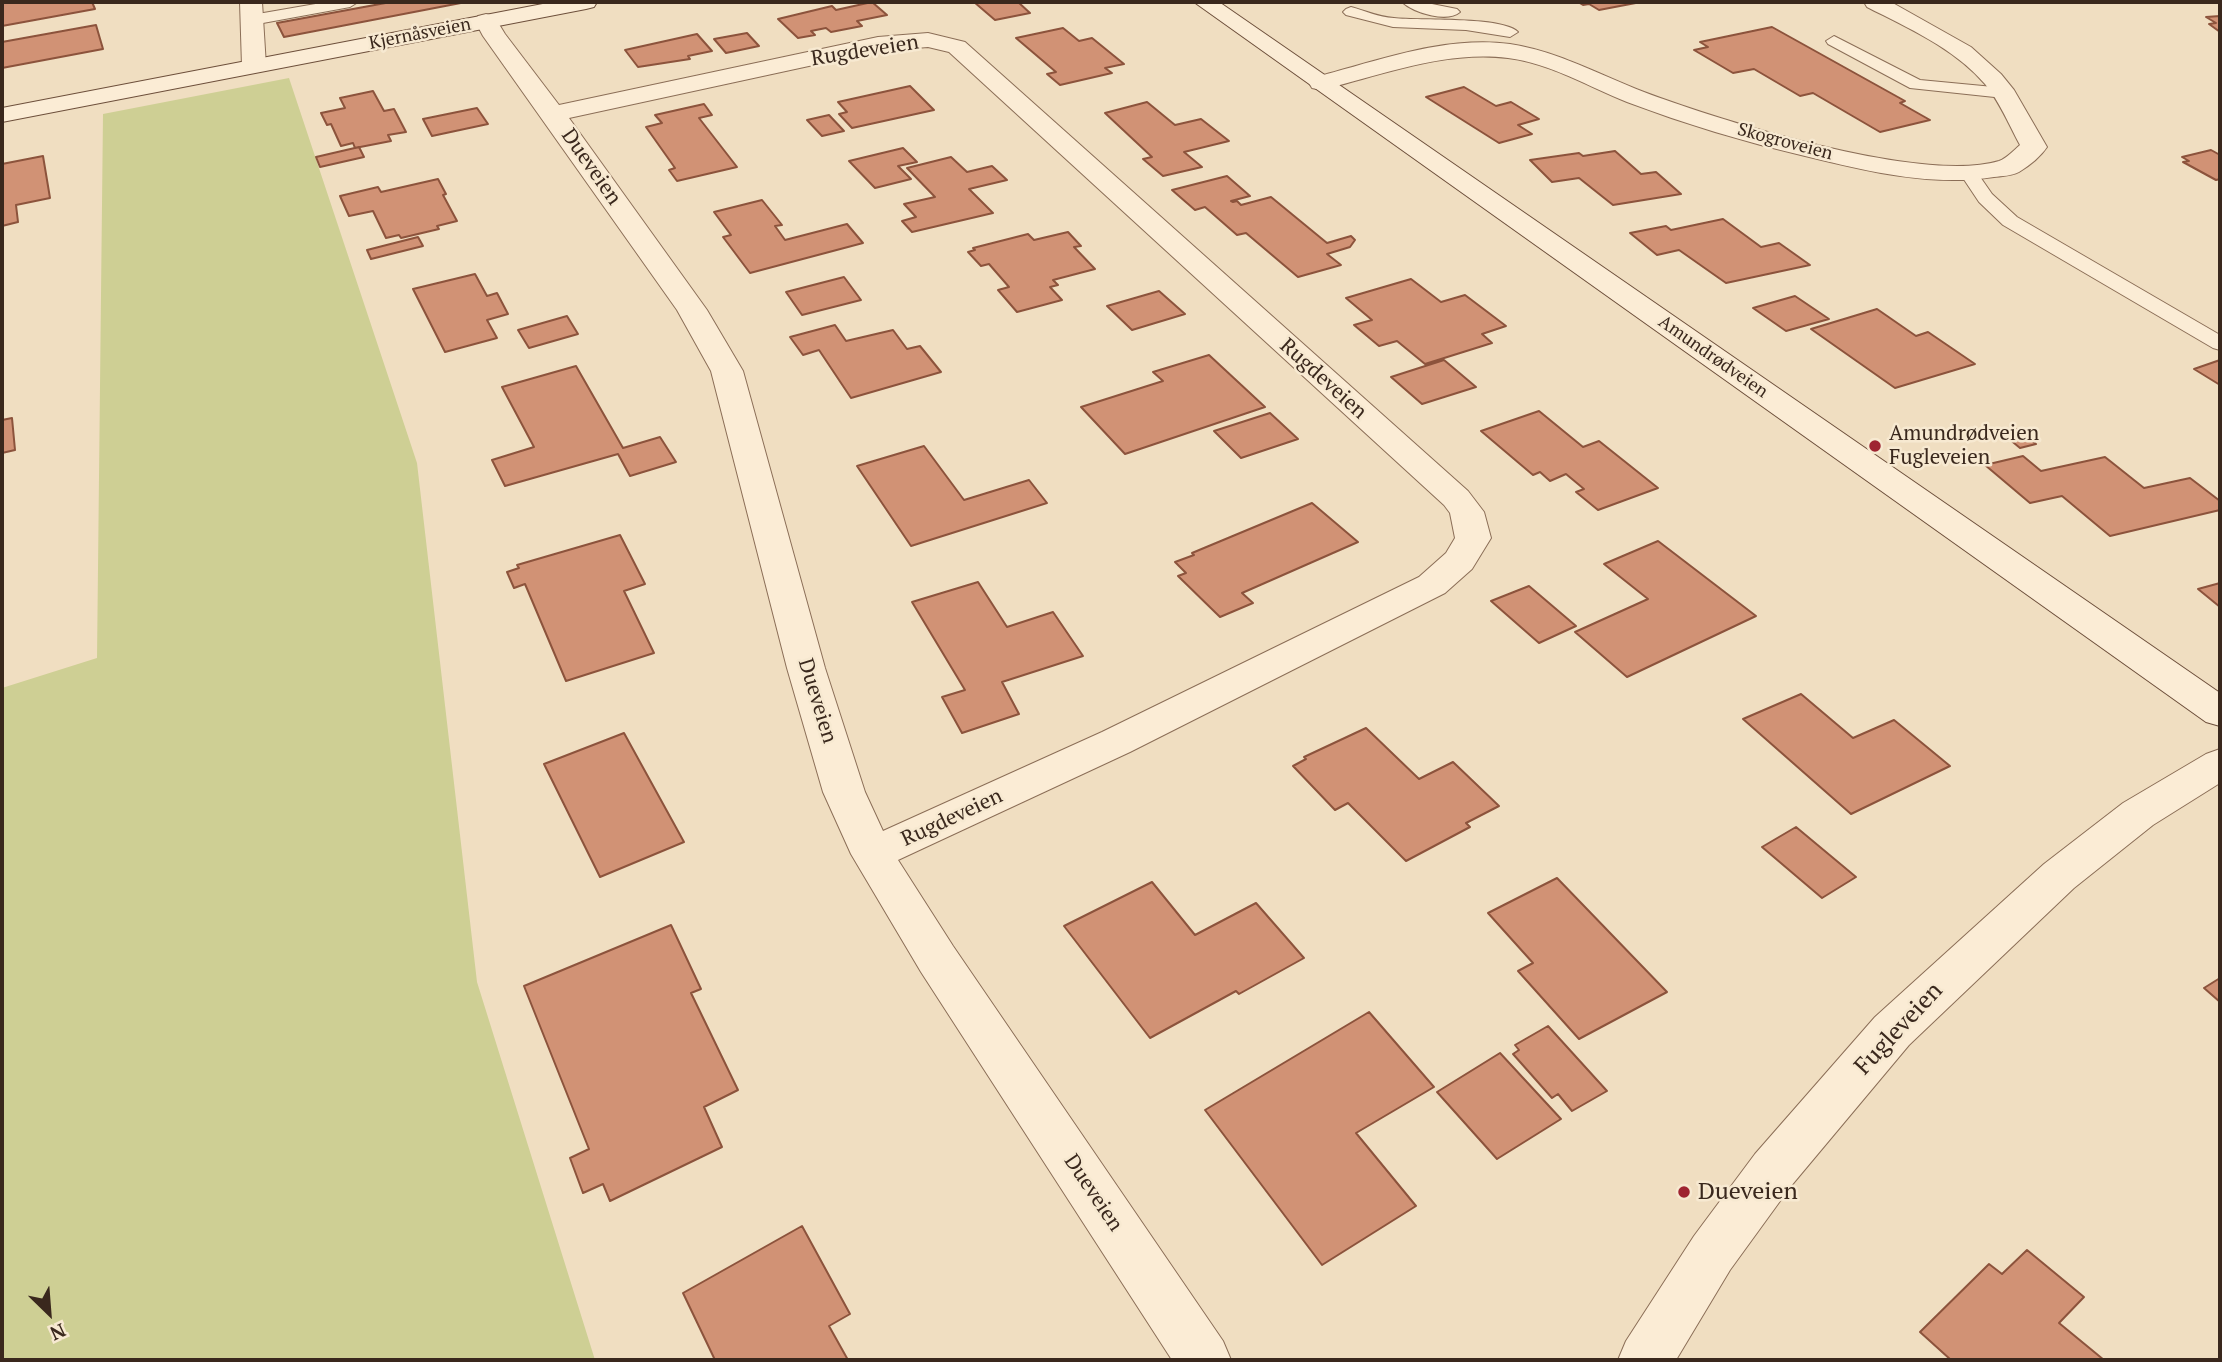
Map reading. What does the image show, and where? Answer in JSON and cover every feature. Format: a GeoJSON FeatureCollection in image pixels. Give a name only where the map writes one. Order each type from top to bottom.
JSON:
{"type":"FeatureCollection","features":[{"type":"Feature","properties":{"kind":"street","name":"Kjernåsveien"},"geometry":{"type":"LineString","coordinates":[[2,115],[586,2]]}},
{"type":"Feature","properties":{"kind":"street","name":"Amundrødveien"},"geometry":{"type":"LineString","coordinates":[[1205,2],[2220,712]]}},
{"type":"Feature","properties":{"kind":"street","name":"Skogroveien"},"geometry":{"type":"LineString","coordinates":[[1321,83],[1507,41],[1636,97],[1784,143],[1872,164],[1930,173],[1970,175],[2020,163],[2034,147],[2004,93],[1974,61],[1946,40],[1875,2]]}},
{"type":"Feature","properties":{"kind":"street"},"geometry":{"type":"LineString","coordinates":[[251,11],[254,66]]}},
{"type":"Feature","properties":{"kind":"street","name":"Dueveien"},"geometry":{"type":"LineString","coordinates":[[486,21],[494,36],[553,114],[692,310],[727,371],[806,668],[844,792],[872,854],[937,959],[1204,1360]]}},
{"type":"Feature","properties":{"kind":"street","name":"Rugdeveien"},"geometry":{"type":"LineString","coordinates":[[553,114],[878,44],[928,40],[957,47],[1456,498],[1467,512],[1473,538],[1459,561],[1432,585],[1116,742],[872,854]]}},
{"type":"Feature","properties":{"kind":"street","name":"Fugleveien"},"geometry":{"type":"LineString","coordinates":[[1646,1360],[1712,1254],[1773,1170],[1892,1031],[2059,876],[2138,814],[2220,764]]}},
{"type":"Feature","properties":{"kind":"lane"},"geometry":{"type":"LineString","coordinates":[[251,11],[350,2]]}},
{"type":"Feature","properties":{"kind":"lane"},"geometry":{"type":"LineString","coordinates":[[1410,2],[1429,10],[1492,18],[1504,24],[1507,41]]}},
{"type":"Feature","properties":{"kind":"lane"},"geometry":{"type":"LineString","coordinates":[[1350,12],[1368,20],[1386,23],[1466,25],[1507,41]]}},
{"type":"Feature","properties":{"kind":"lane"},"geometry":{"type":"LineString","coordinates":[[1834,41],[1916,85],[2004,93]]}},
{"type":"Feature","properties":{"kind":"lane"},"geometry":{"type":"LineString","coordinates":[[1970,175],[1985,198],[2010,221],[2220,344]]}},
{"type":"Feature","properties":{"kind":"green space"},"geometry":{"type":"Polygon","coordinates":[[[289,78],[417,463],[477,982],[595,1360],[2,1360],[2,688],[97,658],[103,114],[289,78]]]}},
{"type":"Feature","properties":{"kind":"building"},"geometry":{"type":"Polygon","coordinates":[[[2,2],[92,2],[95,9],[2,26],[2,2]]]}},
{"type":"Feature","properties":{"kind":"building"},"geometry":{"type":"Polygon","coordinates":[[[391,2],[466,2],[284,37],[277,23],[391,2]]]}},
{"type":"Feature","properties":{"kind":"building"},"geometry":{"type":"Polygon","coordinates":[[[872,2],[887,15],[857,21],[862,26],[831,32],[826,28],[811,31],[815,35],[798,38],[778,19],[832,6],[836,10],[872,2]]]}},
{"type":"Feature","properties":{"kind":"building"},"geometry":{"type":"Polygon","coordinates":[[[974,2],[1018,2],[1030,13],[995,20],[974,2]]]}},
{"type":"Feature","properties":{"kind":"building"},"geometry":{"type":"Polygon","coordinates":[[[1578,2],[1641,2],[1599,10],[1578,2]]]}},
{"type":"Feature","properties":{"kind":"building"},"geometry":{"type":"Polygon","coordinates":[[[2220,16],[2220,32],[2209,24],[2216,23],[2206,17],[2220,16]]]}},
{"type":"Feature","properties":{"kind":"building"},"geometry":{"type":"Polygon","coordinates":[[[96,25],[103,49],[2,68],[2,42],[96,25]]]}},
{"type":"Feature","properties":{"kind":"building"},"geometry":{"type":"Polygon","coordinates":[[[1772,27],[1905,101],[1900,103],[1930,120],[1880,132],[1813,93],[1800,96],[1754,69],[1733,73],[1694,50],[1708,47],[1700,42],[1772,27]]]}},
{"type":"Feature","properties":{"kind":"building"},"geometry":{"type":"Polygon","coordinates":[[[1063,28],[1079,41],[1092,38],[1124,64],[1105,68],[1112,73],[1060,85],[1047,74],[1056,72],[1016,38],[1063,28]]]}},
{"type":"Feature","properties":{"kind":"building"},"geometry":{"type":"Polygon","coordinates":[[[747,33],[759,46],[726,53],[714,39],[747,33]]]}},
{"type":"Feature","properties":{"kind":"building"},"geometry":{"type":"Polygon","coordinates":[[[697,34],[712,51],[688,56],[690,59],[638,67],[625,50],[697,34]]]}},
{"type":"Feature","properties":{"kind":"building"},"geometry":{"type":"Polygon","coordinates":[[[910,86],[934,110],[852,128],[839,114],[847,112],[838,102],[910,86]]]}},
{"type":"Feature","properties":{"kind":"building"},"geometry":{"type":"Polygon","coordinates":[[[1464,87],[1496,106],[1511,102],[1539,119],[1518,125],[1532,134],[1499,143],[1426,97],[1464,87]]]}},
{"type":"Feature","properties":{"kind":"building"},"geometry":{"type":"Polygon","coordinates":[[[373,91],[384,111],[394,109],[406,132],[388,135],[391,141],[355,148],[353,143],[341,146],[331,124],[327,125],[321,113],[345,108],[340,98],[373,91]]]}},
{"type":"Feature","properties":{"kind":"building"},"geometry":{"type":"Polygon","coordinates":[[[1147,102],[1175,125],[1201,119],[1229,141],[1184,152],[1202,167],[1163,176],[1143,159],[1152,157],[1105,113],[1147,102]]]}},
{"type":"Feature","properties":{"kind":"building"},"geometry":{"type":"Polygon","coordinates":[[[704,104],[712,115],[699,118],[737,167],[677,181],[669,170],[675,168],[646,127],[662,123],[655,115],[704,104]]]}},
{"type":"Feature","properties":{"kind":"building"},"geometry":{"type":"Polygon","coordinates":[[[477,108],[488,124],[432,136],[423,119],[477,108]]]}},
{"type":"Feature","properties":{"kind":"building"},"geometry":{"type":"Polygon","coordinates":[[[829,115],[844,131],[822,136],[807,120],[829,115]]]}},
{"type":"Feature","properties":{"kind":"building"},"geometry":{"type":"Polygon","coordinates":[[[359,147],[364,157],[320,167],[316,157],[359,147]]]}},
{"type":"Feature","properties":{"kind":"building"},"geometry":{"type":"Polygon","coordinates":[[[903,148],[917,162],[898,166],[911,179],[875,188],[849,161],[903,148]]]}},
{"type":"Feature","properties":{"kind":"building"},"geometry":{"type":"Polygon","coordinates":[[[2211,150],[2220,155],[2220,179],[2216,180],[2183,162],[2189,161],[2182,157],[2211,150]]]}},
{"type":"Feature","properties":{"kind":"building"},"geometry":{"type":"Polygon","coordinates":[[[1615,151],[1641,174],[1656,172],[1681,194],[1613,205],[1579,178],[1552,182],[1530,160],[1579,153],[1583,156],[1615,151]]]}},
{"type":"Feature","properties":{"kind":"building"},"geometry":{"type":"Polygon","coordinates":[[[43,156],[50,198],[16,205],[18,222],[2,226],[2,164],[43,156]]]}},
{"type":"Feature","properties":{"kind":"building"},"geometry":{"type":"Polygon","coordinates":[[[951,157],[967,172],[992,166],[1007,180],[969,189],[993,213],[912,232],[902,221],[916,217],[904,204],[935,197],[907,168],[951,157]]]}},
{"type":"Feature","properties":{"kind":"building"},"geometry":{"type":"Polygon","coordinates":[[[1227,176],[1250,196],[1231,201],[1233,202],[1237,201],[1241,205],[1271,197],[1327,243],[1351,236],[1355,240],[1350,247],[1327,254],[1341,265],[1298,277],[1246,233],[1237,235],[1205,207],[1195,210],[1172,190],[1227,176]]]}},
{"type":"Feature","properties":{"kind":"building"},"geometry":{"type":"Polygon","coordinates":[[[438,179],[457,221],[437,226],[439,229],[401,238],[399,235],[386,238],[373,211],[349,216],[340,196],[378,187],[381,192],[438,179]]]}},
{"type":"Feature","properties":{"kind":"building"},"geometry":{"type":"Polygon","coordinates":[[[762,200],[782,225],[775,226],[785,240],[847,224],[863,243],[750,273],[723,237],[731,235],[714,212],[762,200]]]}},
{"type":"Feature","properties":{"kind":"building"},"geometry":{"type":"Polygon","coordinates":[[[1723,219],[1761,247],[1779,243],[1810,265],[1726,283],[1679,250],[1657,255],[1630,233],[1666,226],[1671,230],[1723,219]]]}},
{"type":"Feature","properties":{"kind":"building"},"geometry":{"type":"Polygon","coordinates":[[[1068,232],[1081,246],[1074,247],[1095,269],[1053,280],[1058,285],[1050,287],[1062,300],[1017,312],[998,290],[1009,287],[989,264],[981,266],[968,252],[975,250],[973,248],[1028,234],[1034,240],[1068,232]]]}},
{"type":"Feature","properties":{"kind":"building"},"geometry":{"type":"Polygon","coordinates":[[[418,237],[423,246],[371,259],[367,250],[418,237]]]}},
{"type":"Feature","properties":{"kind":"building"},"geometry":{"type":"Polygon","coordinates":[[[475,274],[487,296],[497,293],[508,314],[487,320],[497,338],[445,352],[413,289],[475,274]]]}},
{"type":"Feature","properties":{"kind":"building"},"geometry":{"type":"Polygon","coordinates":[[[844,277],[861,300],[802,315],[786,292],[844,277]]]}},
{"type":"Feature","properties":{"kind":"building"},"geometry":{"type":"Polygon","coordinates":[[[1411,279],[1441,302],[1465,295],[1506,326],[1482,334],[1492,343],[1425,364],[1397,341],[1379,346],[1354,325],[1372,320],[1346,298],[1411,279]]]}},
{"type":"Feature","properties":{"kind":"building"},"geometry":{"type":"Polygon","coordinates":[[[1159,291],[1185,314],[1132,330],[1107,306],[1159,291]]]}},
{"type":"Feature","properties":{"kind":"building"},"geometry":{"type":"Polygon","coordinates":[[[1795,296],[1829,319],[1786,331],[1753,308],[1795,296]]]}},
{"type":"Feature","properties":{"kind":"building"},"geometry":{"type":"Polygon","coordinates":[[[1877,309],[1916,336],[1928,332],[1975,364],[1895,388],[1811,329],[1877,309]]]}},
{"type":"Feature","properties":{"kind":"building"},"geometry":{"type":"Polygon","coordinates":[[[567,316],[578,334],[529,348],[518,330],[567,316]]]}},
{"type":"Feature","properties":{"kind":"building"},"geometry":{"type":"Polygon","coordinates":[[[835,325],[846,341],[893,330],[907,349],[920,346],[941,372],[851,398],[819,350],[803,355],[790,337],[835,325]]]}},
{"type":"Feature","properties":{"kind":"building"},"geometry":{"type":"Polygon","coordinates":[[[1209,355],[1265,407],[1125,454],[1081,407],[1163,381],[1153,372],[1209,355]]]}},
{"type":"Feature","properties":{"kind":"building"},"geometry":{"type":"Polygon","coordinates":[[[1444,360],[1476,387],[1422,404],[1391,377],[1444,360]]]}},
{"type":"Feature","properties":{"kind":"building"},"geometry":{"type":"Polygon","coordinates":[[[2220,360],[2220,385],[2194,369],[2220,360]]]}},
{"type":"Feature","properties":{"kind":"building"},"geometry":{"type":"Polygon","coordinates":[[[576,366],[623,448],[660,437],[676,462],[630,476],[618,454],[505,486],[492,460],[534,447],[502,387],[576,366]]]}},
{"type":"Feature","properties":{"kind":"building"},"geometry":{"type":"Polygon","coordinates":[[[1539,411],[1583,447],[1599,441],[1658,488],[1598,510],[1576,492],[1584,489],[1566,474],[1550,481],[1540,472],[1533,475],[1481,431],[1539,411]]]}},
{"type":"Feature","properties":{"kind":"building"},"geometry":{"type":"Polygon","coordinates":[[[1270,413],[1298,439],[1241,458],[1214,431],[1270,413]]]}},
{"type":"Feature","properties":{"kind":"building"},"geometry":{"type":"Polygon","coordinates":[[[12,418],[15,450],[2,453],[2,420],[12,418]]]}},
{"type":"Feature","properties":{"kind":"building"},"geometry":{"type":"Polygon","coordinates":[[[2018,429],[2036,444],[2020,448],[2002,433],[2018,429]]]}},
{"type":"Feature","properties":{"kind":"building"},"geometry":{"type":"Polygon","coordinates":[[[924,446],[964,500],[1029,480],[1047,503],[911,546],[857,466],[924,446]]]}},
{"type":"Feature","properties":{"kind":"building"},"geometry":{"type":"Polygon","coordinates":[[[2023,456],[2041,471],[2105,457],[2144,488],[2190,478],[2220,501],[2220,510],[2110,536],[2062,496],[2030,503],[1985,465],[2023,456]]]}},
{"type":"Feature","properties":{"kind":"building"},"geometry":{"type":"Polygon","coordinates":[[[1312,503],[1358,542],[1242,593],[1253,603],[1220,617],[1178,576],[1186,573],[1175,562],[1312,503]]]}},
{"type":"Feature","properties":{"kind":"building"},"geometry":{"type":"Polygon","coordinates":[[[620,535],[645,584],[624,591],[654,653],[566,681],[525,584],[514,588],[507,572],[519,568],[517,565],[620,535]]]}},
{"type":"Feature","properties":{"kind":"building"},"geometry":{"type":"Polygon","coordinates":[[[1658,541],[1756,616],[1627,677],[1575,632],[1648,599],[1604,564],[1658,541]]]}},
{"type":"Feature","properties":{"kind":"building"},"geometry":{"type":"Polygon","coordinates":[[[978,582],[1007,627],[1053,612],[1083,656],[1002,682],[1019,714],[962,733],[942,697],[965,690],[912,602],[978,582]]]}},
{"type":"Feature","properties":{"kind":"building"},"geometry":{"type":"Polygon","coordinates":[[[2220,583],[2220,607],[2198,589],[2220,583]]]}},
{"type":"Feature","properties":{"kind":"building"},"geometry":{"type":"Polygon","coordinates":[[[1529,586],[1576,626],[1539,643],[1491,601],[1529,586]]]}},
{"type":"Feature","properties":{"kind":"building"},"geometry":{"type":"Polygon","coordinates":[[[1801,694],[1853,738],[1894,720],[1950,766],[1851,814],[1743,719],[1801,694]]]}},
{"type":"Feature","properties":{"kind":"building"},"geometry":{"type":"Polygon","coordinates":[[[1366,728],[1419,779],[1453,762],[1499,806],[1466,823],[1470,827],[1406,861],[1348,803],[1335,810],[1293,766],[1306,759],[1304,757],[1366,728]]]}},
{"type":"Feature","properties":{"kind":"building"},"geometry":{"type":"Polygon","coordinates":[[[624,733],[684,842],[600,877],[544,764],[624,733]]]}},
{"type":"Feature","properties":{"kind":"building"},"geometry":{"type":"Polygon","coordinates":[[[1796,827],[1856,877],[1822,898],[1762,847],[1796,827]]]}},
{"type":"Feature","properties":{"kind":"building"},"geometry":{"type":"Polygon","coordinates":[[[1557,878],[1667,992],[1579,1039],[1518,971],[1533,963],[1488,913],[1557,878]]]}},
{"type":"Feature","properties":{"kind":"building"},"geometry":{"type":"Polygon","coordinates":[[[1152,882],[1195,935],[1256,903],[1304,958],[1150,1038],[1064,926],[1152,882]]]}},
{"type":"Feature","properties":{"kind":"building"},"geometry":{"type":"Polygon","coordinates":[[[671,925],[701,989],[691,993],[738,1090],[704,1107],[722,1147],[610,1201],[603,1184],[583,1193],[570,1158],[589,1149],[524,986],[671,925]]]}},
{"type":"Feature","properties":{"kind":"building"},"geometry":{"type":"Polygon","coordinates":[[[2220,978],[2220,1002],[2204,988],[2220,978]]]}},
{"type":"Feature","properties":{"kind":"building"},"geometry":{"type":"Polygon","coordinates":[[[1369,1012],[1434,1087],[1356,1133],[1416,1206],[1322,1265],[1205,1110],[1369,1012]]]}},
{"type":"Feature","properties":{"kind":"building"},"geometry":{"type":"Polygon","coordinates":[[[1548,1026],[1607,1091],[1572,1111],[1558,1094],[1552,1098],[1513,1054],[1519,1050],[1515,1045],[1548,1026]]]}},
{"type":"Feature","properties":{"kind":"building"},"geometry":{"type":"Polygon","coordinates":[[[1500,1053],[1561,1119],[1497,1159],[1437,1092],[1500,1053]]]}},
{"type":"Feature","properties":{"kind":"building"},"geometry":{"type":"Polygon","coordinates":[[[802,1226],[850,1314],[829,1326],[848,1360],[715,1360],[683,1293],[802,1226]]]}},
{"type":"Feature","properties":{"kind":"building"},"geometry":{"type":"Polygon","coordinates":[[[2027,1250],[2084,1297],[2059,1323],[2104,1360],[1951,1360],[1920,1332],[1989,1264],[2002,1274],[2027,1250]]]}},
{"type":"Feature","properties":{"kind":"place","name":"Amundrødveien Fugleveien"},"geometry":{"type":"Point","coordinates":[1875,446]}},
{"type":"Feature","properties":{"kind":"place","name":"Dueveien"},"geometry":{"type":"Point","coordinates":[1684,1192]}}]}
